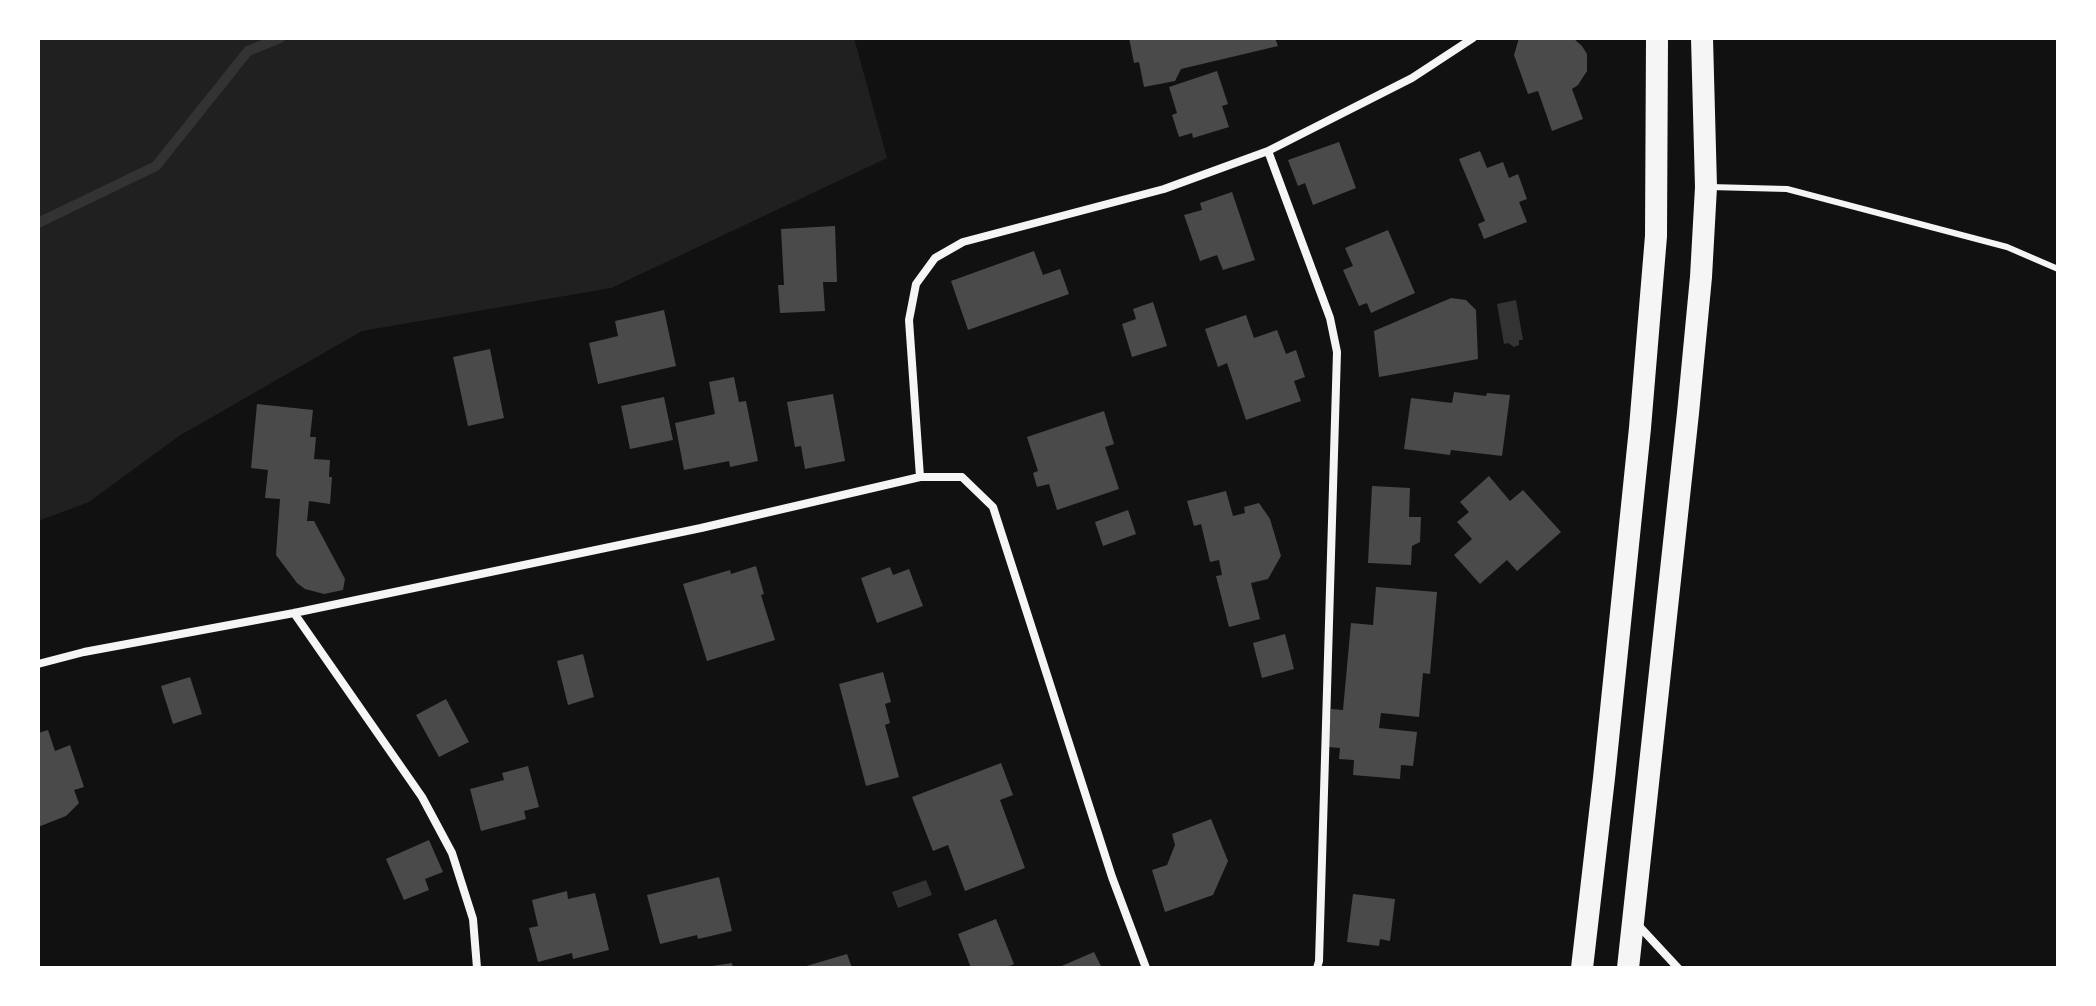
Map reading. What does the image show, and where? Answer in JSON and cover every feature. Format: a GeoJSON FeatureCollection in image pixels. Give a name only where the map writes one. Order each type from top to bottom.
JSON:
{"type":"FeatureCollection","features":[{"type":"Feature","properties":{"kind":"highway"},"geometry":{"type":"LineString","coordinates":[[1628,968],[1701,277],[1706,187],[1702,38]]}},
{"type":"Feature","properties":{"kind":"highway"},"geometry":{"type":"LineString","coordinates":[[1582,968],[1640,428],[1654,265],[1656,40]]}},
{"type":"Feature","properties":{"kind":"street"},"geometry":{"type":"LineString","coordinates":[[920,477],[909,320],[916,284],[935,258],[963,242],[1164,189],[1268,151],[1412,78],[1473,38]]}},
{"type":"Feature","properties":{"kind":"street"},"geometry":{"type":"LineString","coordinates":[[1268,151],[1330,318],[1337,352],[1317,968]]}},
{"type":"Feature","properties":{"kind":"street"},"geometry":{"type":"LineString","coordinates":[[38,664],[84,652],[294,613],[701,528],[920,477],[962,477],[993,507],[1112,877],[1146,968]]}},
{"type":"Feature","properties":{"kind":"street"},"geometry":{"type":"LineString","coordinates":[[294,613],[422,797],[452,853],[473,919],[477,968]]}},
{"type":"Feature","properties":{"kind":"street"},"geometry":{"type":"LineString","coordinates":[[1635,921],[1678,968]]}},
{"type":"Feature","properties":{"kind":"lane"},"geometry":{"type":"LineString","coordinates":[[1706,187],[1787,189],[2007,247],[2058,269]]}},
{"type":"Feature","properties":{"kind":"shaded area"},"geometry":{"type":"Polygon","coordinates":[[[38,38],[854,38],[887,158],[611,288],[362,331],[179,436],[89,502],[38,521],[38,38]]]}},
{"type":"Feature","properties":{"kind":"shaded area"},"geometry":{"type":"Polygon","coordinates":[[[1516,300],[1523,340],[1519,340],[1519,345],[1514,347],[1504,344],[1497,304],[1516,300]]]}},
{"type":"Feature","properties":{"kind":"shaded area"},"geometry":{"type":"Polygon","coordinates":[[[926,880],[932,895],[898,908],[892,892],[926,880]]]}},
{"type":"Feature","properties":{"kind":"building"},"geometry":{"type":"Polygon","coordinates":[[[1129,38],[1275,38],[1278,46],[1181,69],[1175,81],[1144,87],[1139,62],[1134,63],[1129,38]]]}},
{"type":"Feature","properties":{"kind":"building"},"geometry":{"type":"Polygon","coordinates":[[[1519,38],[1573,38],[1582,46],[1587,54],[1587,71],[1572,89],[1583,119],[1552,131],[1538,91],[1528,94],[1514,55],[1519,38]]]}},
{"type":"Feature","properties":{"kind":"building"},"geometry":{"type":"Polygon","coordinates":[[[1217,71],[1228,104],[1222,106],[1229,127],[1193,138],[1192,133],[1179,137],[1172,115],[1177,113],[1169,87],[1217,71]]]}},
{"type":"Feature","properties":{"kind":"building"},"geometry":{"type":"Polygon","coordinates":[[[1339,142],[1356,188],[1313,205],[1305,183],[1298,186],[1288,160],[1339,142]]]}},
{"type":"Feature","properties":{"kind":"building"},"geometry":{"type":"Polygon","coordinates":[[[1480,151],[1487,168],[1503,162],[1509,178],[1518,174],[1527,199],[1519,202],[1527,222],[1484,239],[1478,224],[1485,221],[1459,159],[1480,151]]]}},
{"type":"Feature","properties":{"kind":"building"},"geometry":{"type":"Polygon","coordinates":[[[1232,192],[1255,260],[1223,270],[1217,255],[1200,261],[1184,215],[1202,210],[1200,203],[1232,192]]]}},
{"type":"Feature","properties":{"kind":"building"},"geometry":{"type":"Polygon","coordinates":[[[835,226],[837,282],[823,282],[825,311],[780,313],[778,285],[784,285],[781,229],[835,226]]]}},
{"type":"Feature","properties":{"kind":"building"},"geometry":{"type":"Polygon","coordinates":[[[1388,230],[1415,293],[1371,313],[1367,303],[1359,306],[1343,270],[1353,266],[1345,248],[1388,230]]]}},
{"type":"Feature","properties":{"kind":"building"},"geometry":{"type":"Polygon","coordinates":[[[1034,251],[1043,275],[1060,269],[1069,294],[968,330],[951,281],[1034,251]]]}},
{"type":"Feature","properties":{"kind":"building"},"geometry":{"type":"Polygon","coordinates":[[[1451,298],[1466,300],[1476,310],[1478,359],[1379,377],[1374,331],[1451,298]]]}},
{"type":"Feature","properties":{"kind":"building"},"geometry":{"type":"Polygon","coordinates":[[[1153,302],[1167,346],[1132,357],[1122,324],[1136,319],[1133,309],[1153,302]]]}},
{"type":"Feature","properties":{"kind":"building"},"geometry":{"type":"Polygon","coordinates":[[[664,310],[676,366],[598,384],[589,343],[618,336],[615,321],[664,310]]]}},
{"type":"Feature","properties":{"kind":"building"},"geometry":{"type":"Polygon","coordinates":[[[1246,315],[1254,338],[1277,330],[1286,354],[1296,350],[1305,377],[1294,381],[1301,401],[1246,420],[1227,363],[1218,367],[1205,329],[1246,315]]]}},
{"type":"Feature","properties":{"kind":"building"},"geometry":{"type":"Polygon","coordinates":[[[490,349],[504,418],[468,426],[453,357],[490,349]]]}},
{"type":"Feature","properties":{"kind":"building"},"geometry":{"type":"Polygon","coordinates":[[[734,377],[739,402],[746,401],[758,461],[730,467],[729,461],[684,470],[675,423],[715,414],[709,382],[734,377]]]}},
{"type":"Feature","properties":{"kind":"building"},"geometry":{"type":"Polygon","coordinates":[[[1454,392],[1510,395],[1502,456],[1451,450],[1450,455],[1404,449],[1411,398],[1452,403],[1454,392]]]}},
{"type":"Feature","properties":{"kind":"building"},"geometry":{"type":"Polygon","coordinates":[[[833,394],[845,461],[805,469],[801,446],[795,447],[787,402],[833,394]]]}},
{"type":"Feature","properties":{"kind":"building"},"geometry":{"type":"Polygon","coordinates":[[[664,397],[673,440],[630,449],[621,406],[664,397]]]}},
{"type":"Feature","properties":{"kind":"building"},"geometry":{"type":"Polygon","coordinates":[[[257,404],[313,410],[310,437],[316,437],[314,459],[330,460],[329,477],[332,477],[330,504],[309,501],[307,521],[314,521],[345,579],[343,590],[324,594],[305,589],[276,555],[280,499],[265,498],[268,470],[251,468],[257,404]]]}},
{"type":"Feature","properties":{"kind":"building"},"geometry":{"type":"Polygon","coordinates":[[[1104,411],[1114,444],[1105,447],[1119,489],[1057,510],[1049,484],[1037,487],[1033,473],[1038,471],[1027,437],[1104,411]]]}},
{"type":"Feature","properties":{"kind":"building"},"geometry":{"type":"Polygon","coordinates":[[[1489,476],[1510,501],[1523,490],[1561,532],[1517,571],[1507,560],[1480,584],[1454,555],[1472,539],[1457,522],[1469,512],[1460,502],[1489,476]]]}},
{"type":"Feature","properties":{"kind":"building"},"geometry":{"type":"Polygon","coordinates":[[[1372,486],[1410,488],[1409,517],[1421,517],[1420,542],[1412,546],[1411,565],[1368,563],[1372,486]]]}},
{"type":"Feature","properties":{"kind":"building"},"geometry":{"type":"Polygon","coordinates":[[[1226,491],[1233,516],[1245,513],[1244,507],[1259,503],[1270,519],[1281,556],[1268,579],[1251,583],[1260,619],[1229,627],[1216,576],[1222,575],[1219,560],[1210,562],[1201,524],[1194,526],[1187,501],[1226,491]]]}},
{"type":"Feature","properties":{"kind":"building"},"geometry":{"type":"Polygon","coordinates":[[[1128,510],[1136,534],[1103,546],[1095,522],[1128,510]]]}},
{"type":"Feature","properties":{"kind":"building"},"geometry":{"type":"Polygon","coordinates":[[[756,566],[775,640],[707,661],[683,584],[756,566]]]}},
{"type":"Feature","properties":{"kind":"building"},"geometry":{"type":"Polygon","coordinates":[[[890,567],[893,575],[909,569],[923,606],[877,623],[861,578],[890,567]]]}},
{"type":"Feature","properties":{"kind":"building"},"geometry":{"type":"Polygon","coordinates":[[[1376,587],[1437,592],[1430,674],[1423,673],[1419,717],[1381,713],[1379,728],[1417,732],[1413,766],[1401,765],[1400,779],[1353,775],[1354,760],[1339,759],[1340,748],[1328,747],[1331,709],[1343,710],[1351,623],[1373,625],[1376,587]]]}},
{"type":"Feature","properties":{"kind":"building"},"geometry":{"type":"Polygon","coordinates":[[[1285,634],[1294,669],[1262,678],[1253,643],[1285,634]]]}},
{"type":"Feature","properties":{"kind":"building"},"geometry":{"type":"Polygon","coordinates":[[[583,654],[594,697],[568,705],[557,661],[583,654]]]}},
{"type":"Feature","properties":{"kind":"building"},"geometry":{"type":"Polygon","coordinates":[[[883,672],[891,702],[885,704],[890,723],[885,725],[899,777],[866,786],[839,684],[883,672]]]}},
{"type":"Feature","properties":{"kind":"building"},"geometry":{"type":"Polygon","coordinates":[[[190,677],[202,714],[173,724],[161,686],[190,677]]]}},
{"type":"Feature","properties":{"kind":"building"},"geometry":{"type":"Polygon","coordinates":[[[446,699],[469,742],[439,757],[416,715],[446,699]]]}},
{"type":"Feature","properties":{"kind":"building"},"geometry":{"type":"Polygon","coordinates":[[[48,730],[55,751],[70,745],[84,787],[74,790],[79,803],[66,816],[38,827],[38,733],[48,730]]]}},
{"type":"Feature","properties":{"kind":"building"},"geometry":{"type":"Polygon","coordinates":[[[1001,763],[1013,795],[1000,800],[1025,868],[965,891],[948,845],[933,851],[912,797],[1001,763]]]}},
{"type":"Feature","properties":{"kind":"building"},"geometry":{"type":"Polygon","coordinates":[[[528,766],[539,807],[524,811],[526,819],[481,831],[470,789],[504,780],[502,773],[528,766]]]}},
{"type":"Feature","properties":{"kind":"building"},"geometry":{"type":"Polygon","coordinates":[[[1211,819],[1228,861],[1213,895],[1165,912],[1152,870],[1167,865],[1175,845],[1172,834],[1211,819]]]}},
{"type":"Feature","properties":{"kind":"building"},"geometry":{"type":"Polygon","coordinates":[[[429,840],[443,872],[425,879],[429,890],[404,900],[386,859],[429,840]]]}},
{"type":"Feature","properties":{"kind":"building"},"geometry":{"type":"Polygon","coordinates":[[[719,877],[732,931],[660,944],[647,895],[719,877]]]}},
{"type":"Feature","properties":{"kind":"building"},"geometry":{"type":"Polygon","coordinates":[[[567,891],[568,899],[595,893],[609,950],[573,959],[572,953],[538,962],[529,928],[538,926],[532,900],[567,891]]]}},
{"type":"Feature","properties":{"kind":"building"},"geometry":{"type":"Polygon","coordinates":[[[1353,894],[1395,899],[1390,941],[1380,939],[1379,946],[1347,942],[1353,894]]]}},
{"type":"Feature","properties":{"kind":"building"},"geometry":{"type":"Polygon","coordinates":[[[996,919],[1014,964],[1005,968],[971,968],[958,934],[996,919]]]}},
{"type":"Feature","properties":{"kind":"building"},"geometry":{"type":"Polygon","coordinates":[[[1094,952],[1102,968],[1057,968],[1094,952]]]}},
{"type":"Feature","properties":{"kind":"building"},"geometry":{"type":"Polygon","coordinates":[[[847,954],[852,968],[803,968],[803,967],[847,954]]]}},
{"type":"Feature","properties":{"kind":"building"},"geometry":{"type":"Polygon","coordinates":[[[732,963],[733,968],[712,968],[712,966],[732,963]]]}},
{"type":"Feature","properties":{"kind":"waterway"},"geometry":{"type":"LineString","coordinates":[[38,223],[156,166],[248,51],[280,38]]}}]}
